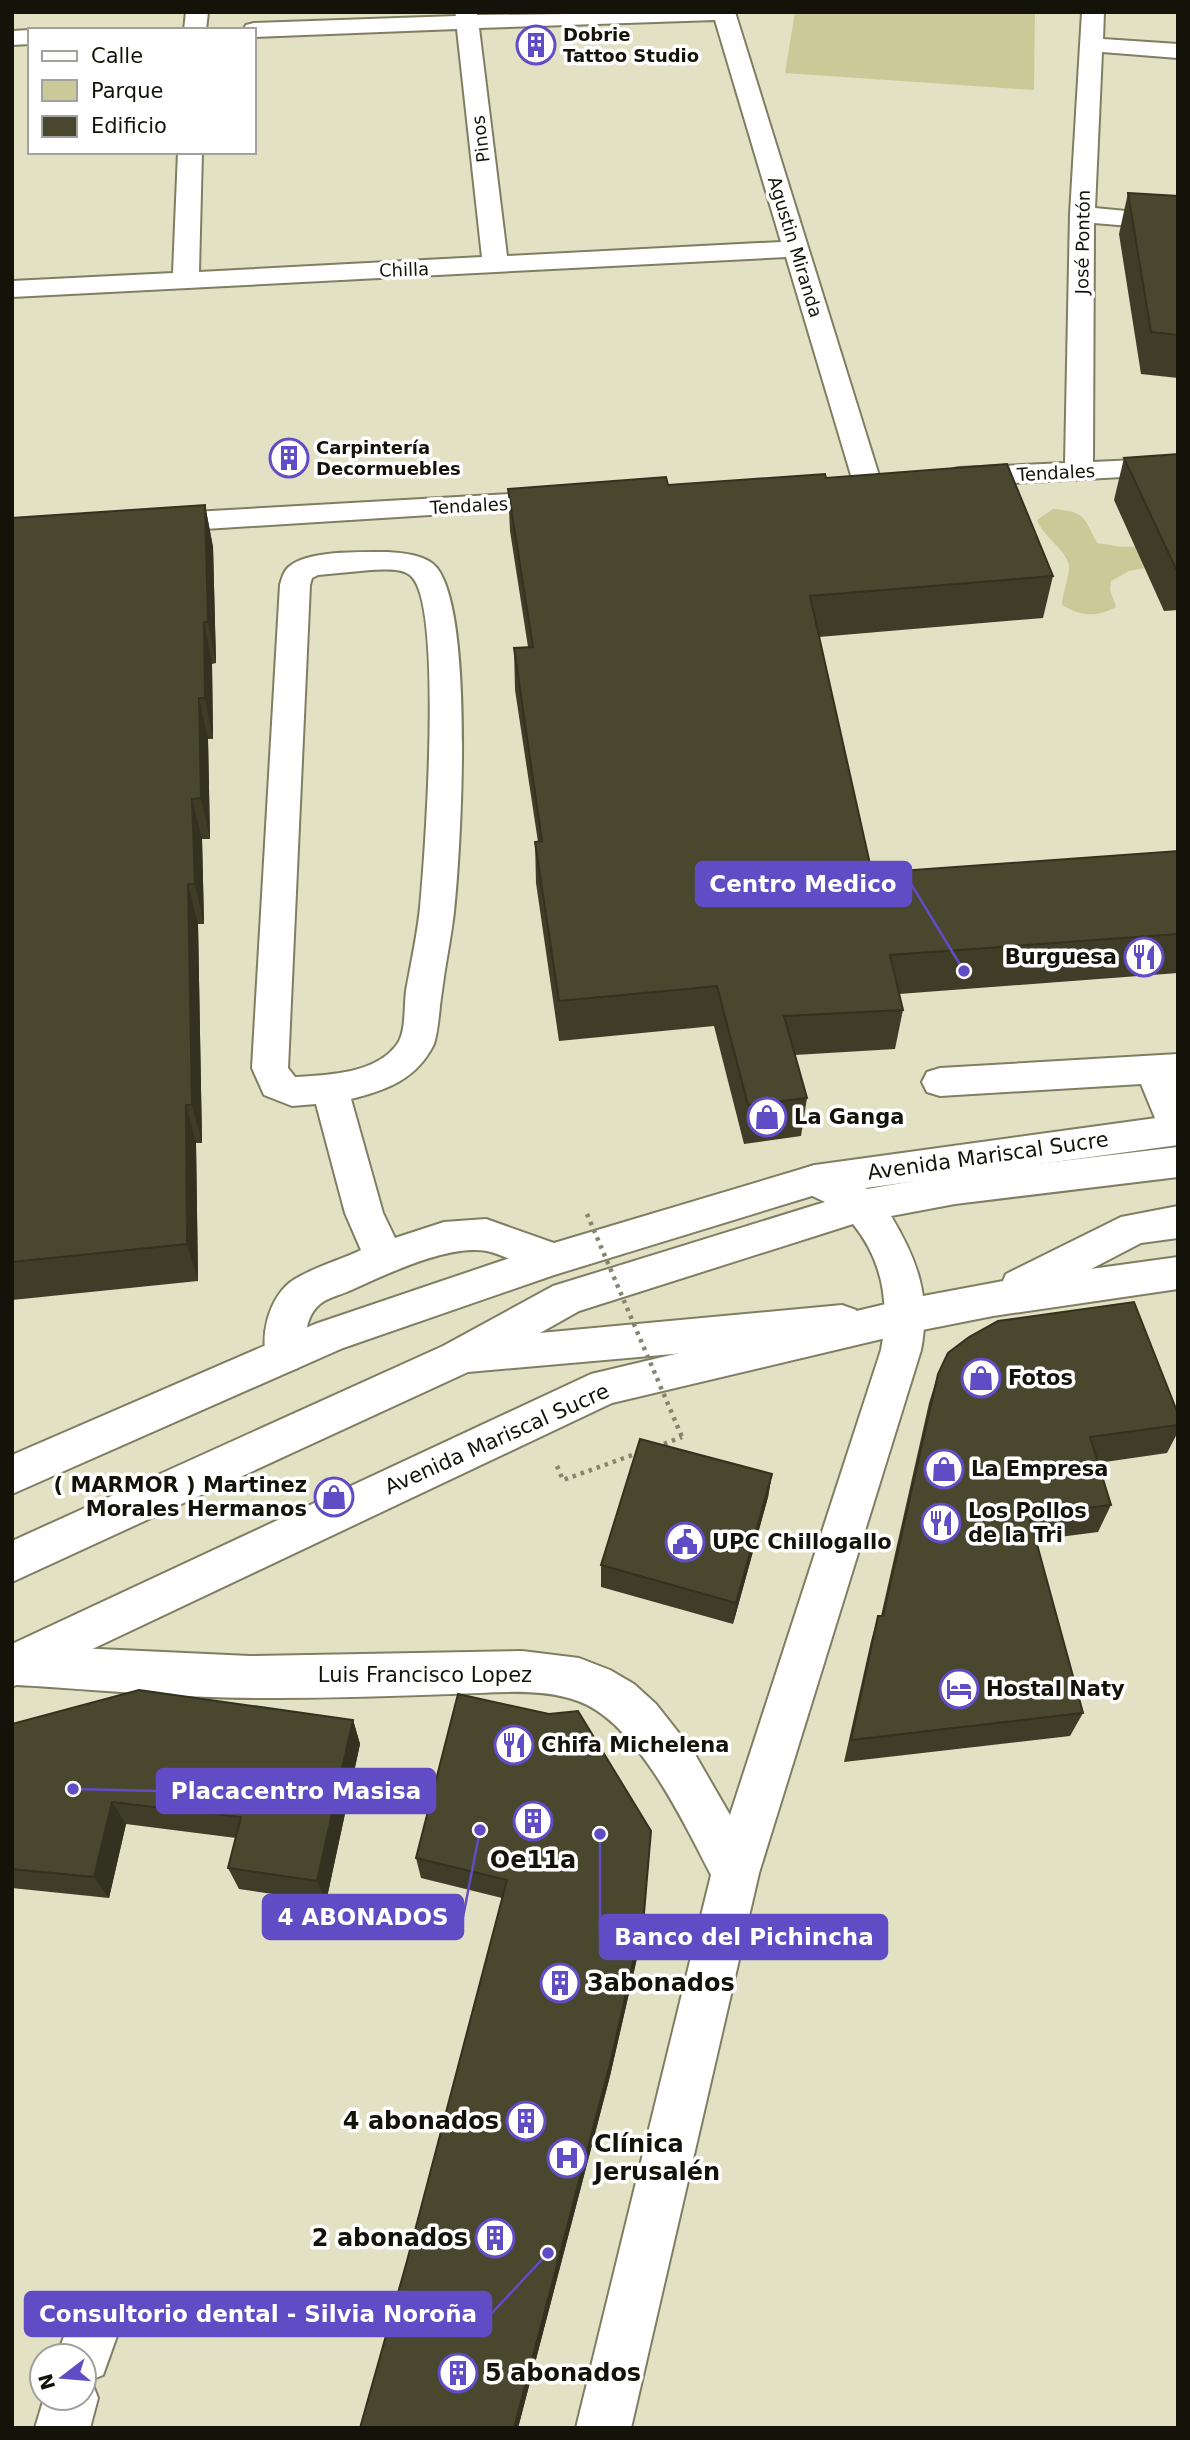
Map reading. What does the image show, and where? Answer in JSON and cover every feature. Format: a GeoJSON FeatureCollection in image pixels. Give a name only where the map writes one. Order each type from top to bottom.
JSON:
{"type":"FeatureCollection","features":[{"type":"Feature","properties":{"kind":"street"},"geometry":{"type":"LineString","coordinates":[[256,30],[467,18],[724,12]]}},
{"type":"Feature","properties":{"kind":"street","name":"Agustin Miranda"},"geometry":{"type":"LineString","coordinates":[[724,12],[867,482]]}},
{"type":"Feature","properties":{"kind":"street","name":"José Pontón"},"geometry":{"type":"LineString","coordinates":[[1079,472],[1082,214],[1093,12]]}},
{"type":"Feature","properties":{"kind":"street","name":"Pinos"},"geometry":{"type":"LineString","coordinates":[[467,18],[496,267]]}},
{"type":"Feature","properties":{"kind":"street"},"geometry":{"type":"LineString","coordinates":[[1092,45],[1178,51]]}},
{"type":"Feature","properties":{"kind":"street"},"geometry":{"type":"LineString","coordinates":[[186,279],[190,154]]}},
{"type":"Feature","properties":{"kind":"street"},"geometry":{"type":"LineString","coordinates":[[1082,214],[1178,223]]}},
{"type":"Feature","properties":{"kind":"street","name":"Chilla"},"geometry":{"type":"LineString","coordinates":[[12,289],[496,267],[795,249]]}},
{"type":"Feature","properties":{"kind":"street","name":"Tendales"},"geometry":{"type":"LineString","coordinates":[[933,479],[1178,466]]}},
{"type":"Feature","properties":{"kind":"street","name":"Tendales"},"geometry":{"type":"LineString","coordinates":[[136,524],[591,499]]}},
{"type":"Feature","properties":{"kind":"street"},"geometry":{"type":"LineString","coordinates":[[351,562],[403,562],[423,570],[433,585],[443,643],[445,791],[437,910],[415,1047],[393,1071],[368,1081],[330,1089],[292,1092],[277,1085],[270,1069],[295,584],[299,573],[311,566],[351,562]]}},
{"type":"Feature","properties":{"kind":"street"},"geometry":{"type":"LineString","coordinates":[[940,1082],[1166,1069],[1178,1130]]}},
{"type":"Feature","properties":{"kind":"street"},"geometry":{"type":"LineString","coordinates":[[330,1089],[364,1213],[384,1258]]}},
{"type":"Feature","properties":{"kind":"street","name":"Avenida Mariscal Sucre"},"geometry":{"type":"LineString","coordinates":[[12,1475],[284,1356],[406,1308],[554,1259],[815,1180],[1178,1130]]}},
{"type":"Feature","properties":{"kind":"street"},"geometry":{"type":"LineString","coordinates":[[12,1562],[457,1358],[567,1298],[860,1206],[955,1189],[1178,1162]]}},
{"type":"Feature","properties":{"kind":"street"},"geometry":{"type":"LineString","coordinates":[[603,2428],[735,1873],[901,1350],[907,1316],[900,1276],[882,1232],[860,1206],[840,1191],[815,1180]]}},
{"type":"Feature","properties":{"kind":"street"},"geometry":{"type":"LineString","coordinates":[[993,1299],[1135,1228],[1178,1222]]}},
{"type":"Feature","properties":{"kind":"street"},"geometry":{"type":"LineString","coordinates":[[284,1356],[286,1319],[306,1292],[384,1258],[444,1238],[486,1235],[554,1259]]}},
{"type":"Feature","properties":{"kind":"street","name":"Avenida Mariscal Sucre"},"geometry":{"type":"LineString","coordinates":[[15,1665],[605,1387],[907,1316],[993,1299],[1178,1273]]}},
{"type":"Feature","properties":{"kind":"street"},"geometry":{"type":"LineString","coordinates":[[457,1358],[907,1316]]}},
{"type":"Feature","properties":{"kind":"street","name":"Luis Francisco Lopez"},"geometry":{"type":"LineString","coordinates":[[15,1665],[248,1677],[508,1671],[554,1675],[593,1684],[640,1719],[664,1750],[695,1799],[735,1873]]}},
{"type":"Feature","properties":{"kind":"path"},"geometry":{"type":"LineString","coordinates":[[563,1480],[682,1437],[587,1214]]}},
{"type":"Feature","properties":{"kind":"green space"},"geometry":{"type":"Polygon","coordinates":[[[795,12],[1035,12],[1034,90],[785,73],[795,12]]]}},
{"type":"Feature","properties":{"kind":"green space"},"geometry":{"type":"Polygon","coordinates":[[[1053,509],[1072,512],[1082,517],[1097,543],[1122,547],[1148,546],[1155,566],[1129,571],[1111,581],[1110,590],[1116,607],[1109,611],[1088,614],[1075,612],[1062,605],[1069,566],[1060,549],[1037,520],[1053,509]]]}},
{"type":"Feature","properties":{"kind":"building"},"geometry":{"type":"Polygon","coordinates":[[[1128,193],[1178,196],[1178,335],[1151,332],[1128,193]]]}},
{"type":"Feature","properties":{"kind":"building"},"geometry":{"type":"Polygon","coordinates":[[[1178,454],[1178,569],[1176,569],[1124,458],[1178,454]]]}},
{"type":"Feature","properties":{"kind":"building"},"geometry":{"type":"Polygon","coordinates":[[[1007,464],[1053,576],[810,596],[872,873],[1178,851],[1178,934],[890,955],[903,1010],[784,1016],[807,1098],[748,1105],[717,986],[559,1001],[535,842],[542,841],[514,648],[533,647],[508,489],[666,477],[668,485],[825,474],[826,478],[1007,464]]]}},
{"type":"Feature","properties":{"kind":"building"},"geometry":{"type":"Polygon","coordinates":[[[205,505],[208,622],[204,622],[205,698],[199,698],[201,798],[192,799],[195,884],[188,884],[192,1105],[186,1105],[187,1244],[12,1262],[12,518],[205,505]]]}},
{"type":"Feature","properties":{"kind":"building"},"geometry":{"type":"Polygon","coordinates":[[[1134,1302],[1178,1414],[1178,1425],[1090,1437],[1111,1505],[1029,1515],[1083,1713],[851,1740],[878,1616],[883,1616],[938,1374],[948,1353],[969,1337],[998,1321],[1134,1302]]]}},
{"type":"Feature","properties":{"kind":"building","name":"UPC Chillogallo"},"geometry":{"type":"Polygon","coordinates":[[[640,1439],[772,1474],[736,1603],[601,1565],[640,1439]]]}},
{"type":"Feature","properties":{"kind":"building"},"geometry":{"type":"Polygon","coordinates":[[[139,1690],[353,1720],[317,1881],[228,1868],[241,1817],[112,1802],[94,1877],[12,1869],[12,1724],[139,1690]]]}},
{"type":"Feature","properties":{"kind":"building"},"geometry":{"type":"Polygon","coordinates":[[[458,1694],[549,1714],[578,1711],[651,1831],[644,1913],[611,2060],[514,2428],[360,2428],[407,2261],[507,1880],[416,1858],[458,1694]]]}},
{"type":"Feature","properties":{"kind":"place","name":"Dobrie Tattoo Studio"},"geometry":{"type":"Point","coordinates":[536,45]}},
{"type":"Feature","properties":{"kind":"place","name":"Carpintería Decormuebles"},"geometry":{"type":"Point","coordinates":[289,458]}},
{"type":"Feature","properties":{"kind":"place","name":"Burguesa"},"geometry":{"type":"Point","coordinates":[1144,957]}},
{"type":"Feature","properties":{"kind":"place","name":"Centro Medico"},"geometry":{"type":"Point","coordinates":[964,971]}},
{"type":"Feature","properties":{"kind":"place","name":"La Ganga"},"geometry":{"type":"Point","coordinates":[767,1117]}},
{"type":"Feature","properties":{"kind":"place","name":"Fotos"},"geometry":{"type":"Point","coordinates":[981,1378]}},
{"type":"Feature","properties":{"kind":"place","name":"La Empresa"},"geometry":{"type":"Point","coordinates":[944,1469]}},
{"type":"Feature","properties":{"kind":"place","name":"( MARMOR ) Martinez Morales Hermanos"},"geometry":{"type":"Point","coordinates":[334,1497]}},
{"type":"Feature","properties":{"kind":"place","name":"Los Pollos de la Tri"},"geometry":{"type":"Point","coordinates":[941,1523]}},
{"type":"Feature","properties":{"kind":"place","name":"UPC Chillogallo"},"geometry":{"type":"Point","coordinates":[685,1542]}},
{"type":"Feature","properties":{"kind":"place","name":"Hostal Naty"},"geometry":{"type":"Point","coordinates":[959,1689]}},
{"type":"Feature","properties":{"kind":"place","name":"Chifa Michelena"},"geometry":{"type":"Point","coordinates":[514,1745]}},
{"type":"Feature","properties":{"kind":"place","name":"Placacentro Masisa"},"geometry":{"type":"Point","coordinates":[73,1789]}},
{"type":"Feature","properties":{"kind":"place","name":"Oe11a"},"geometry":{"type":"Point","coordinates":[533,1821]}},
{"type":"Feature","properties":{"kind":"place","name":"4 ABONADOS"},"geometry":{"type":"Point","coordinates":[480,1830]}},
{"type":"Feature","properties":{"kind":"place","name":"Banco del Pichincha"},"geometry":{"type":"Point","coordinates":[600,1834]}},
{"type":"Feature","properties":{"kind":"place","name":"3abonados"},"geometry":{"type":"Point","coordinates":[560,1983]}},
{"type":"Feature","properties":{"kind":"place","name":"4 abonados"},"geometry":{"type":"Point","coordinates":[526,2121]}},
{"type":"Feature","properties":{"kind":"place","name":"Clínica Jerusalén"},"geometry":{"type":"Point","coordinates":[567,2158]}},
{"type":"Feature","properties":{"kind":"place","name":"2 abonados"},"geometry":{"type":"Point","coordinates":[495,2238]}},
{"type":"Feature","properties":{"kind":"place","name":"Consultorio dental - Silvia Noroña"},"geometry":{"type":"Point","coordinates":[548,2253]}},
{"type":"Feature","properties":{"kind":"place","name":"5 abonados"},"geometry":{"type":"Point","coordinates":[458,2373]}}]}
